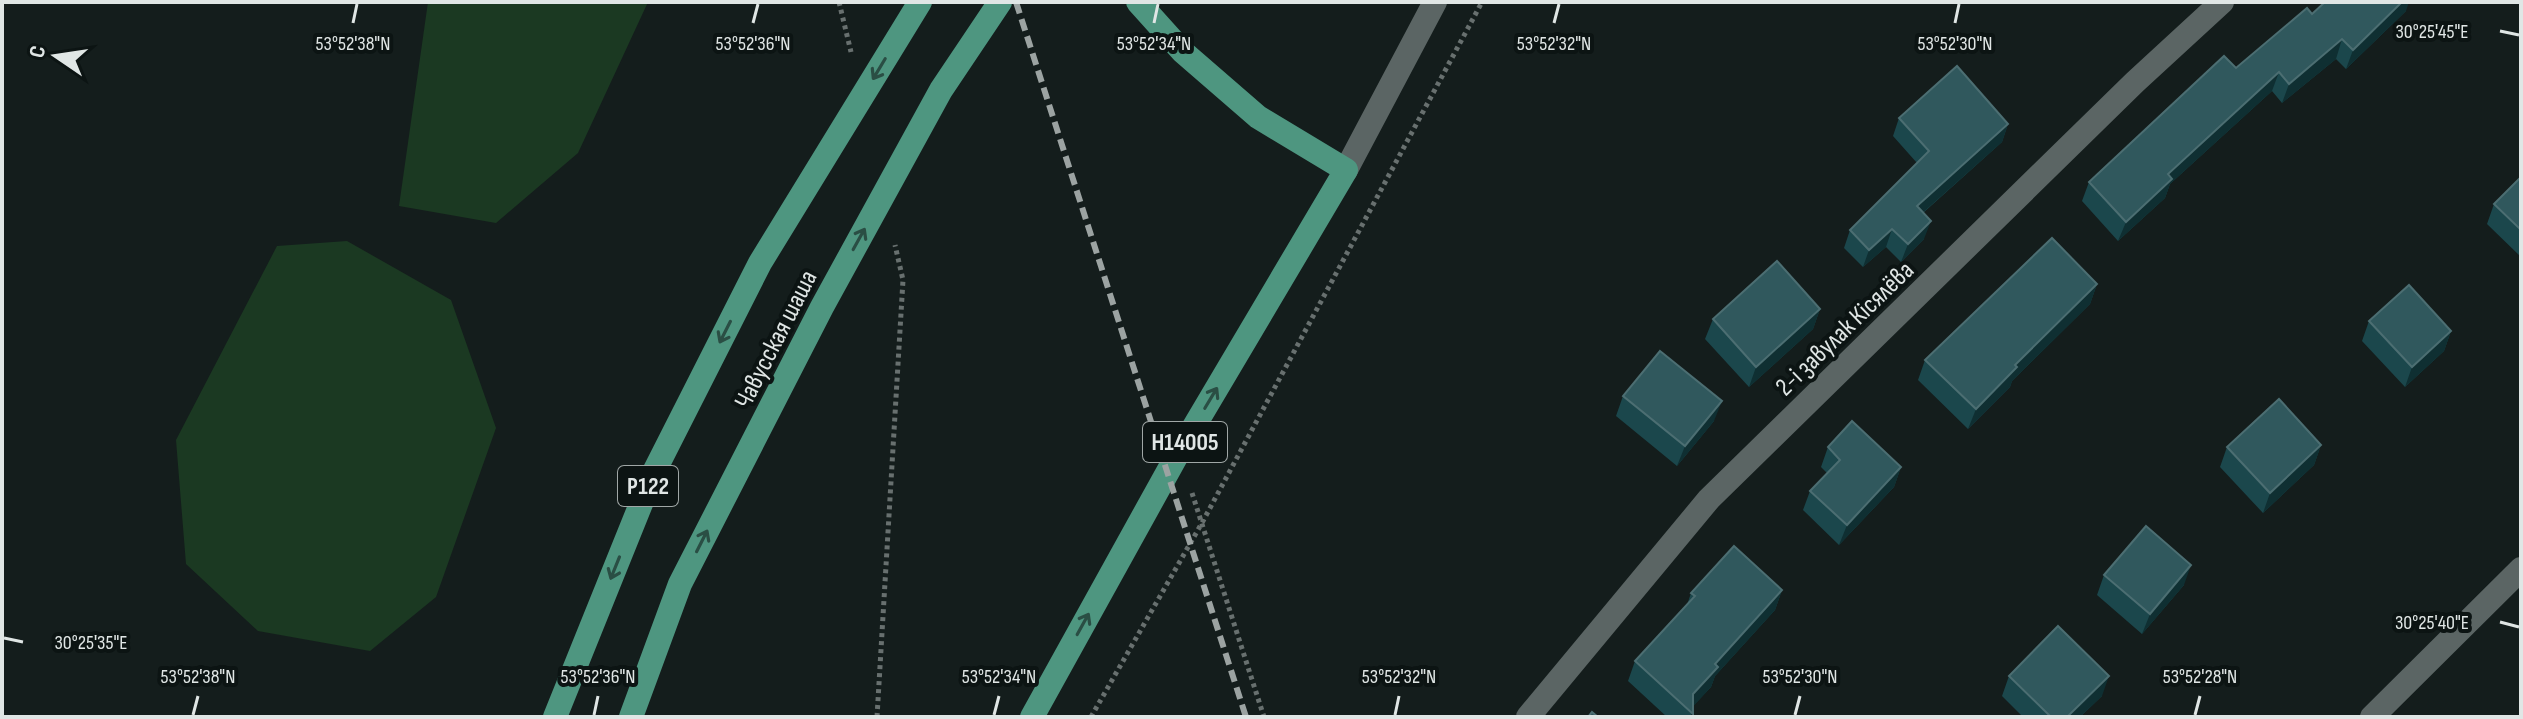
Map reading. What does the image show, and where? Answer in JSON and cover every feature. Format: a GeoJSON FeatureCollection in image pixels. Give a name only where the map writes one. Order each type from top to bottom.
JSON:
{"type":"FeatureCollection","features":[{"type":"Feature","properties":{"kind":"main road","name":"Чавусская шаша"},"geometry":{"type":"LineString","coordinates":[[555,717],[653,474],[760,263],[920,2]]}},
{"type":"Feature","properties":{"kind":"main road","name":"Чавусская шаша"},"geometry":{"type":"LineString","coordinates":[[631,717],[680,584],[822,307],[941,90],[1000,2]]}},
{"type":"Feature","properties":{"kind":"main road"},"geometry":{"type":"LineString","coordinates":[[1138,2],[1183,52],[1258,117],[1346,170]]}},
{"type":"Feature","properties":{"kind":"main road","name":"Н14005"},"geometry":{"type":"LineString","coordinates":[[1032,717],[1176,457],[1346,170]]}},
{"type":"Feature","properties":{"kind":"street","name":"Н14005"},"geometry":{"type":"LineString","coordinates":[[1346,170],[1435,2]]}},
{"type":"Feature","properties":{"kind":"street","name":"2-і завулак Кісялёва"},"geometry":{"type":"LineString","coordinates":[[1528,717],[1709,499],[2135,82],[2222,2]]}},
{"type":"Feature","properties":{"kind":"street"},"geometry":{"type":"LineString","coordinates":[[2374,717],[2521,569]]}},
{"type":"Feature","properties":{"kind":"path"},"geometry":{"type":"LineString","coordinates":[[839,2],[854,64]]}},
{"type":"Feature","properties":{"kind":"path"},"geometry":{"type":"LineString","coordinates":[[1091,717],[1203,521],[1482,2]]}},
{"type":"Feature","properties":{"kind":"path"},"geometry":{"type":"LineString","coordinates":[[877,717],[903,280],[892,233]]}},
{"type":"Feature","properties":{"kind":"path"},"geometry":{"type":"LineString","coordinates":[[1176,457],[1197,503],[1264,717]]}},
{"type":"Feature","properties":{"kind":"green space"},"geometry":{"type":"Polygon","coordinates":[[[428,2],[648,2],[578,153],[496,223],[399,206],[428,2]]]}},
{"type":"Feature","properties":{"kind":"green space"},"geometry":{"type":"Polygon","coordinates":[[[347,241],[451,300],[496,428],[436,597],[370,651],[258,631],[186,564],[176,440],[277,246],[347,241]]]}},
{"type":"Feature","properties":{"kind":"building"},"geometry":{"type":"Polygon","coordinates":[[[2325,2],[2402,2],[2353,50],[2342,39],[2289,84],[2279,72],[2168,174],[2172,179],[2126,222],[2089,182],[2224,56],[2236,68],[2307,8],[2312,14],[2325,2]]]}},
{"type":"Feature","properties":{"kind":"building"},"geometry":{"type":"Polygon","coordinates":[[[1957,66],[2008,124],[1917,206],[1931,221],[1908,244],[1892,229],[1869,250],[1850,230],[1929,151],[1899,118],[1957,66]]]}},
{"type":"Feature","properties":{"kind":"building"},"geometry":{"type":"Polygon","coordinates":[[[2521,177],[2521,230],[2494,204],[2521,177]]]}},
{"type":"Feature","properties":{"kind":"building"},"geometry":{"type":"Polygon","coordinates":[[[2052,238],[2097,284],[2015,365],[2017,367],[1976,409],[1925,360],[2052,238]]]}},
{"type":"Feature","properties":{"kind":"building"},"geometry":{"type":"Polygon","coordinates":[[[1777,261],[1820,309],[1756,367],[1713,319],[1777,261]]]}},
{"type":"Feature","properties":{"kind":"building"},"geometry":{"type":"Polygon","coordinates":[[[2409,285],[2451,331],[2412,367],[2369,321],[2409,285]]]}},
{"type":"Feature","properties":{"kind":"building"},"geometry":{"type":"Polygon","coordinates":[[[1660,351],[1722,401],[1685,446],[1623,396],[1660,351]]]}},
{"type":"Feature","properties":{"kind":"building"},"geometry":{"type":"Polygon","coordinates":[[[2279,399],[2321,445],[2270,493],[2227,447],[2279,399]]]}},
{"type":"Feature","properties":{"kind":"building"},"geometry":{"type":"Polygon","coordinates":[[[1852,421],[1901,467],[1847,525],[1810,491],[1840,460],[1828,447],[1852,421]]]}},
{"type":"Feature","properties":{"kind":"building"},"geometry":{"type":"Polygon","coordinates":[[[2146,526],[2191,565],[2150,614],[2104,575],[2146,526]]]}},
{"type":"Feature","properties":{"kind":"building"},"geometry":{"type":"Polygon","coordinates":[[[1734,546],[1782,590],[1715,664],[1718,667],[1693,694],[1693,714],[1635,661],[1695,596],[1691,593],[1734,546]]]}},
{"type":"Feature","properties":{"kind":"building"},"geometry":{"type":"Polygon","coordinates":[[[2058,626],[2109,676],[2067,717],[2051,717],[2009,676],[2058,626]]]}},
{"type":"Feature","properties":{"kind":"railway"},"geometry":{"type":"LineString","coordinates":[[1016,2],[1246,717]]}}]}
